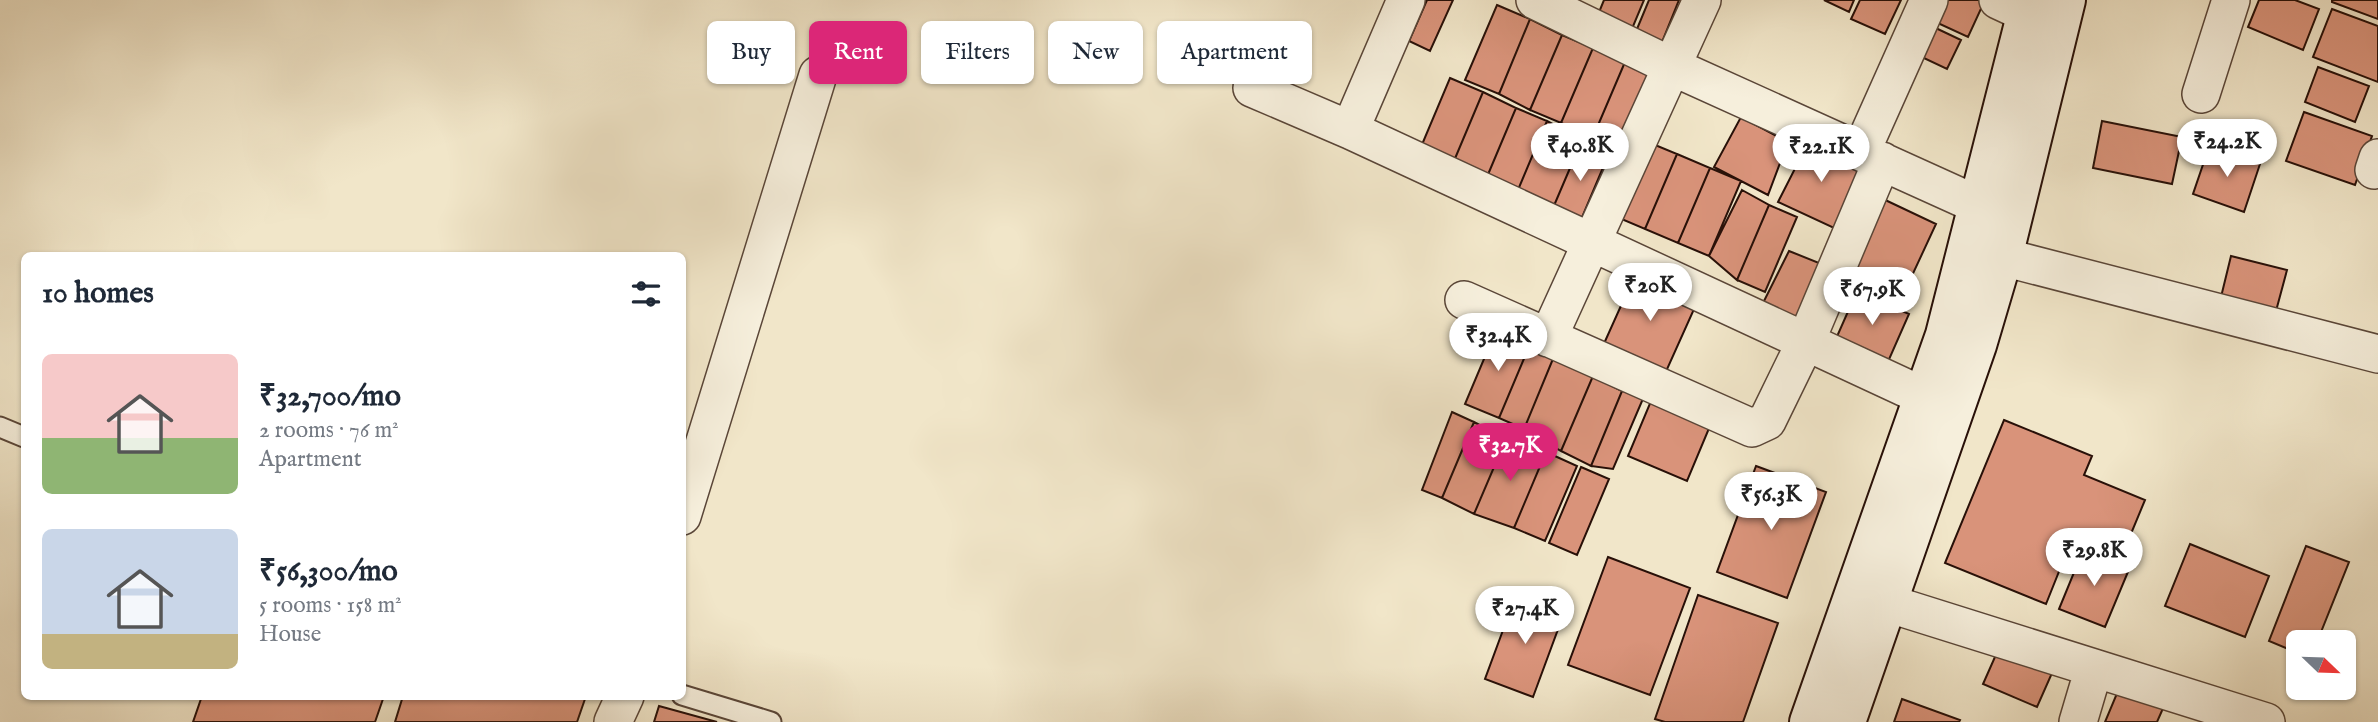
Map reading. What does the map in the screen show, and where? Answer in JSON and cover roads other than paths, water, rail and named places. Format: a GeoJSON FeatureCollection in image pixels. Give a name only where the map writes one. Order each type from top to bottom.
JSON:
{"type":"FeatureCollection","features":[{"type":"Feature","properties":{"kind":"main road"},"geometry":{"type":"LineString","coordinates":[[1846,722],[1977,345],[2003,257],[2066,0]]}},
{"type":"Feature","properties":{"kind":"main road"},"geometry":{"type":"LineString","coordinates":[[1810,722],[1945,335],[1978,205],[2018,4]]}},
{"type":"Feature","properties":{"kind":"street"},"geometry":{"type":"LineString","coordinates":[[1350,130],[1406,0]]}},
{"type":"Feature","properties":{"kind":"street"},"geometry":{"type":"LineString","coordinates":[[1535,0],[1673,67],[1978,205]]}},
{"type":"Feature","properties":{"kind":"street"},"geometry":{"type":"LineString","coordinates":[[1548,338],[1702,0]]}},
{"type":"Feature","properties":{"kind":"street"},"geometry":{"type":"LineString","coordinates":[[1464,300],[1752,428],[1768,421],[1806,341],[1929,0]]}},
{"type":"Feature","properties":{"kind":"street"},"geometry":{"type":"LineString","coordinates":[[2202,94],[2231,0]]}},
{"type":"Feature","properties":{"kind":"street"},"geometry":{"type":"LineString","coordinates":[[686,503],[815,84]]}},
{"type":"Feature","properties":{"kind":"street"},"geometry":{"type":"LineString","coordinates":[[1252,89],[1350,130],[1923,396]]}},
{"type":"Feature","properties":{"kind":"street"},"geometry":{"type":"LineString","coordinates":[[2003,257],[2378,354]]}},
{"type":"Feature","properties":{"kind":"street"},"geometry":{"type":"LineString","coordinates":[[1887,603],[2266,722]]}},
{"type":"Feature","properties":{"kind":"street"},"geometry":{"type":"LineString","coordinates":[[2078,722],[2094,668]]}},
{"type":"Feature","properties":{"kind":"street"},"geometry":{"type":"LineString","coordinates":[[613,722],[623,700]]}},
{"type":"Feature","properties":{"kind":"lane"},"geometry":{"type":"LineString","coordinates":[[0,427],[21,436]]}},
{"type":"Feature","properties":{"kind":"lane"},"geometry":{"type":"LineString","coordinates":[[686,696],[771,722]]}}]}
